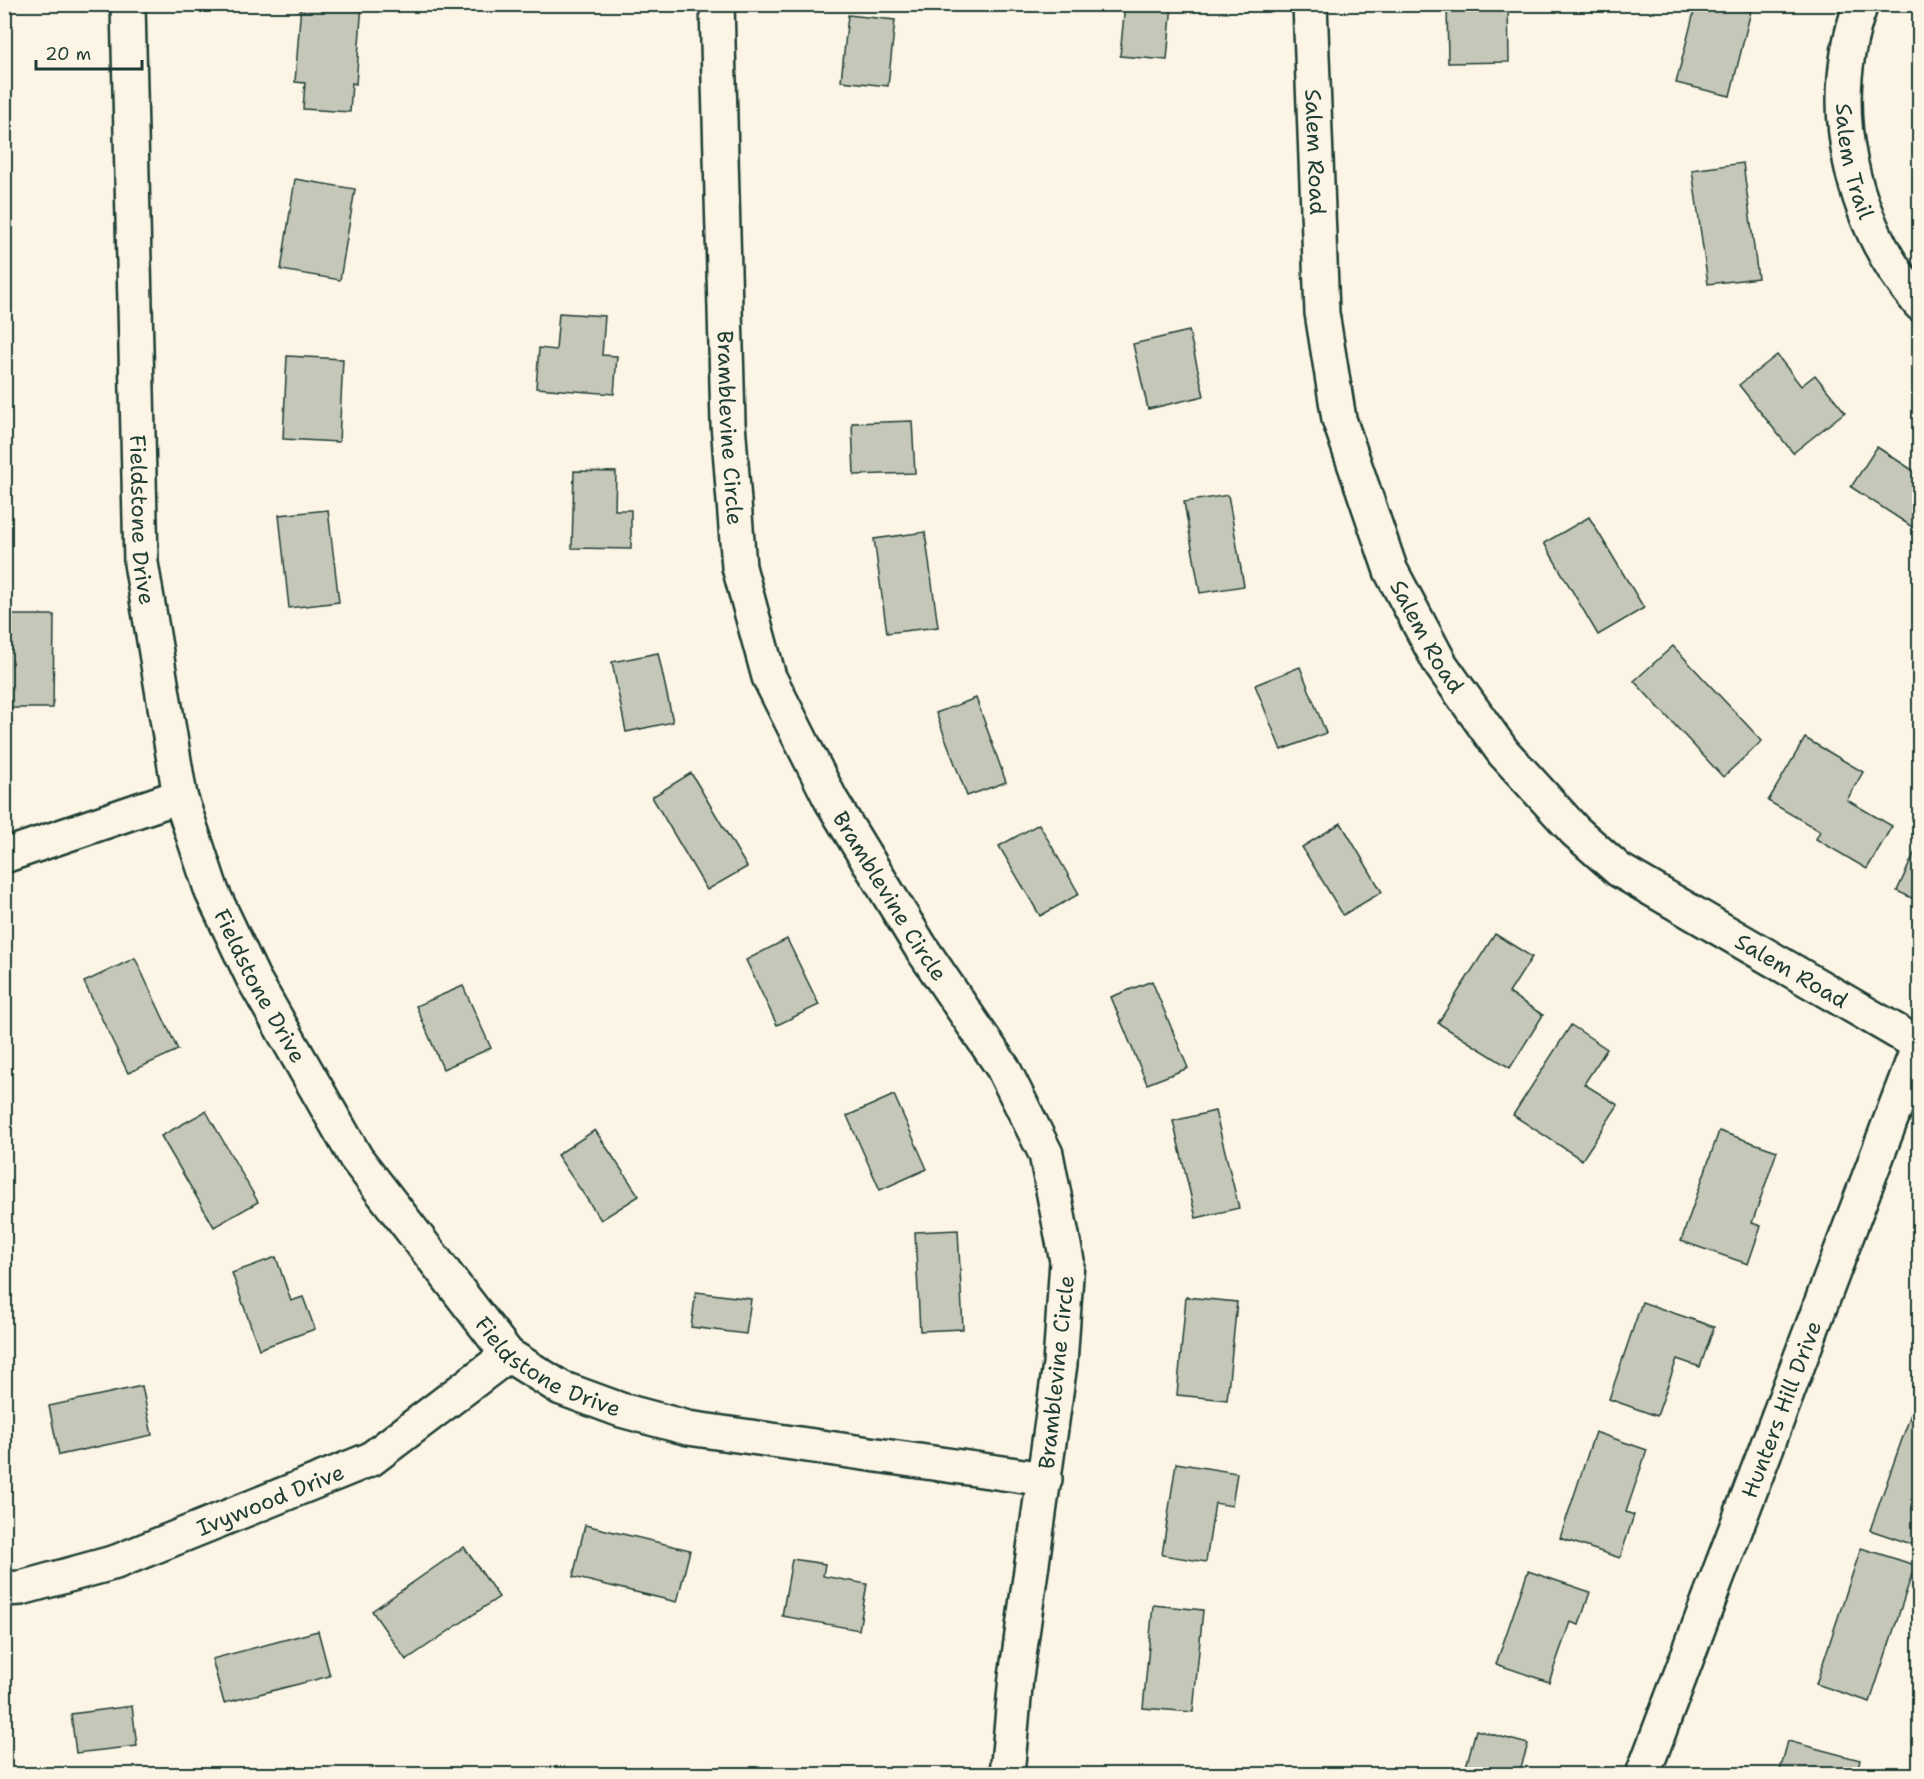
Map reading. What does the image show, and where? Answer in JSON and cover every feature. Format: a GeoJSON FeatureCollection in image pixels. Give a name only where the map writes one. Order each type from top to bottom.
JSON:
{"type":"FeatureCollection","features":[{"type":"Feature","properties":{"kind":"street","name":"Fieldstone Drive"},"geometry":{"type":"LineString","coordinates":[[128,4],[129,137],[141,563],[180,796],[212,892],[253,978],[356,1158],[508,1354],[561,1388],[621,1410],[688,1428],[1045,1479]]}},
{"type":"Feature","properties":{"kind":"street","name":"Bramblevine Circle"},"geometry":{"type":"LineString","coordinates":[[717,4],[728,423],[739,567],[769,677],[831,800],[920,946],[1003,1068],[1046,1154],[1067,1261],[1060,1364],[1016,1677],[1006,1774]]}},
{"type":"Feature","properties":{"kind":"street","name":"Salem Road"},"geometry":{"type":"LineString","coordinates":[[1310,4],[1322,313],[1339,419],[1391,571],[1441,665],[1503,752],[1575,831],[1619,870],[1919,1045]]}},
{"type":"Feature","properties":{"kind":"street","name":"Salem Trail"},"geometry":{"type":"LineString","coordinates":[[1861,4],[1854,25],[1845,77],[1845,130],[1854,183],[1872,233],[1899,280],[1920,304]]}},
{"type":"Feature","properties":{"kind":"street"},"geometry":{"type":"LineString","coordinates":[[4,856],[180,796]]}},
{"type":"Feature","properties":{"kind":"street","name":"Hunters Hill Drive"},"geometry":{"type":"LineString","coordinates":[[1643,1774],[1919,1045]]}},
{"type":"Feature","properties":{"kind":"street","name":"Ivywood Drive"},"geometry":{"type":"LineString","coordinates":[[4,1589],[21,1588],[116,1562],[371,1459],[508,1354]]}},
{"type":"Feature","properties":{"kind":"building"},"geometry":{"type":"Polygon","coordinates":[[[301,4],[362,4],[356,84],[352,83],[350,112],[303,109],[305,83],[295,82],[301,4]]]}},
{"type":"Feature","properties":{"kind":"building"},"geometry":{"type":"Polygon","coordinates":[[[1125,4],[1172,4],[1167,60],[1120,56],[1125,4]]]}},
{"type":"Feature","properties":{"kind":"building"},"geometry":{"type":"Polygon","coordinates":[[[1447,4],[1508,4],[1509,62],[1448,63],[1447,4]]]}},
{"type":"Feature","properties":{"kind":"building"},"geometry":{"type":"Polygon","coordinates":[[[1696,4],[1726,4],[1751,11],[1730,96],[1676,83],[1696,4]]]}},
{"type":"Feature","properties":{"kind":"building"},"geometry":{"type":"Polygon","coordinates":[[[848,15],[895,20],[888,86],[841,81],[848,15]]]}},
{"type":"Feature","properties":{"kind":"building"},"geometry":{"type":"Polygon","coordinates":[[[4,39],[9,82],[4,82],[4,39]]]}},
{"type":"Feature","properties":{"kind":"building"},"geometry":{"type":"Polygon","coordinates":[[[1743,163],[1758,278],[1708,284],[1692,170],[1743,163]]]}},
{"type":"Feature","properties":{"kind":"building"},"geometry":{"type":"Polygon","coordinates":[[[295,179],[355,189],[340,280],[281,270],[295,179]]]}},
{"type":"Feature","properties":{"kind":"building"},"geometry":{"type":"Polygon","coordinates":[[[559,313],[605,316],[602,355],[617,356],[614,394],[536,388],[539,348],[556,350],[559,313]]]}},
{"type":"Feature","properties":{"kind":"building"},"geometry":{"type":"Polygon","coordinates":[[[1189,331],[1204,396],[1148,409],[1133,344],[1189,331]]]}},
{"type":"Feature","properties":{"kind":"building"},"geometry":{"type":"Polygon","coordinates":[[[1777,355],[1801,386],[1815,375],[1845,412],[1793,453],[1739,385],[1777,355]]]}},
{"type":"Feature","properties":{"kind":"building"},"geometry":{"type":"Polygon","coordinates":[[[287,356],[343,359],[339,442],[283,439],[287,356]]]}},
{"type":"Feature","properties":{"kind":"building"},"geometry":{"type":"Polygon","coordinates":[[[912,421],[915,473],[854,475],[852,423],[912,421]]]}},
{"type":"Feature","properties":{"kind":"building"},"geometry":{"type":"Polygon","coordinates":[[[1877,447],[1920,475],[1920,532],[1851,487],[1877,447]]]}},
{"type":"Feature","properties":{"kind":"building"},"geometry":{"type":"Polygon","coordinates":[[[574,471],[616,472],[615,510],[631,510],[631,549],[572,548],[574,471]]]}},
{"type":"Feature","properties":{"kind":"building"},"geometry":{"type":"Polygon","coordinates":[[[1228,495],[1244,586],[1200,593],[1184,502],[1228,495]]]}},
{"type":"Feature","properties":{"kind":"building"},"geometry":{"type":"Polygon","coordinates":[[[328,510],[339,602],[289,608],[279,515],[328,510]]]}},
{"type":"Feature","properties":{"kind":"building"},"geometry":{"type":"Polygon","coordinates":[[[1589,517],[1644,608],[1598,635],[1544,543],[1589,517]]]}},
{"type":"Feature","properties":{"kind":"building"},"geometry":{"type":"Polygon","coordinates":[[[925,532],[938,627],[887,633],[874,539],[925,532]]]}},
{"type":"Feature","properties":{"kind":"building"},"geometry":{"type":"Polygon","coordinates":[[[8,615],[54,615],[53,708],[7,708],[8,615]]]}},
{"type":"Feature","properties":{"kind":"building"},"geometry":{"type":"Polygon","coordinates":[[[1673,646],[1762,741],[1723,777],[1634,681],[1673,646]]]}},
{"type":"Feature","properties":{"kind":"building"},"geometry":{"type":"Polygon","coordinates":[[[658,653],[673,722],[626,732],[612,662],[658,653]]]}},
{"type":"Feature","properties":{"kind":"building"},"geometry":{"type":"Polygon","coordinates":[[[1300,667],[1326,733],[1281,750],[1255,685],[1300,667]]]}},
{"type":"Feature","properties":{"kind":"building"},"geometry":{"type":"Polygon","coordinates":[[[976,698],[1006,782],[967,796],[936,713],[976,698]]]}},
{"type":"Feature","properties":{"kind":"building"},"geometry":{"type":"Polygon","coordinates":[[[1805,738],[1863,772],[1847,800],[1892,826],[1867,869],[1816,839],[1820,831],[1768,801],[1805,738]]]}},
{"type":"Feature","properties":{"kind":"building"},"geometry":{"type":"Polygon","coordinates":[[[691,773],[747,867],[707,890],[652,797],[691,773]]]}},
{"type":"Feature","properties":{"kind":"building"},"geometry":{"type":"Polygon","coordinates":[[[1341,823],[1382,892],[1343,915],[1302,847],[1341,823]]]}},
{"type":"Feature","properties":{"kind":"building"},"geometry":{"type":"Polygon","coordinates":[[[1039,824],[1079,894],[1040,916],[999,846],[1039,824]]]}},
{"type":"Feature","properties":{"kind":"building"},"geometry":{"type":"Polygon","coordinates":[[[1920,843],[1920,902],[1897,891],[1920,843]]]}},
{"type":"Feature","properties":{"kind":"building"},"geometry":{"type":"Polygon","coordinates":[[[1495,934],[1532,957],[1509,993],[1543,1015],[1510,1068],[1438,1023],[1495,934]]]}},
{"type":"Feature","properties":{"kind":"building"},"geometry":{"type":"Polygon","coordinates":[[[787,939],[819,1005],[777,1025],[746,960],[787,939]]]}},
{"type":"Feature","properties":{"kind":"building"},"geometry":{"type":"Polygon","coordinates":[[[135,958],[178,1050],[128,1073],[84,982],[135,958]]]}},
{"type":"Feature","properties":{"kind":"building"},"geometry":{"type":"Polygon","coordinates":[[[1152,981],[1188,1068],[1147,1084],[1111,997],[1152,981]]]}},
{"type":"Feature","properties":{"kind":"building"},"geometry":{"type":"Polygon","coordinates":[[[463,986],[491,1048],[443,1069],[416,1006],[463,986]]]}},
{"type":"Feature","properties":{"kind":"building"},"geometry":{"type":"Polygon","coordinates":[[[1571,1025],[1607,1049],[1584,1084],[1618,1105],[1582,1160],[1513,1115],[1571,1025]]]}},
{"type":"Feature","properties":{"kind":"building"},"geometry":{"type":"Polygon","coordinates":[[[894,1095],[927,1169],[880,1190],[847,1116],[894,1095]]]}},
{"type":"Feature","properties":{"kind":"building"},"geometry":{"type":"Polygon","coordinates":[[[206,1111],[258,1202],[214,1227],[161,1136],[206,1111]]]}},
{"type":"Feature","properties":{"kind":"building"},"geometry":{"type":"Polygon","coordinates":[[[1215,1111],[1239,1208],[1196,1218],[1173,1121],[1215,1111]]]}},
{"type":"Feature","properties":{"kind":"building"},"geometry":{"type":"Polygon","coordinates":[[[595,1130],[639,1196],[601,1220],[557,1155],[595,1130]]]}},
{"type":"Feature","properties":{"kind":"building"},"geometry":{"type":"Polygon","coordinates":[[[1719,1131],[1777,1151],[1752,1223],[1761,1226],[1748,1264],[1681,1241],[1719,1131]]]}},
{"type":"Feature","properties":{"kind":"building"},"geometry":{"type":"Polygon","coordinates":[[[958,1230],[963,1329],[920,1331],[915,1232],[958,1230]]]}},
{"type":"Feature","properties":{"kind":"building"},"geometry":{"type":"Polygon","coordinates":[[[276,1257],[291,1301],[303,1297],[315,1329],[259,1349],[232,1273],[276,1257]]]}},
{"type":"Feature","properties":{"kind":"building"},"geometry":{"type":"Polygon","coordinates":[[[696,1292],[751,1299],[746,1334],[691,1327],[696,1292]]]}},
{"type":"Feature","properties":{"kind":"building"},"geometry":{"type":"Polygon","coordinates":[[[1186,1297],[1237,1302],[1227,1400],[1177,1395],[1186,1297]]]}},
{"type":"Feature","properties":{"kind":"building"},"geometry":{"type":"Polygon","coordinates":[[[1642,1302],[1714,1327],[1700,1367],[1677,1359],[1657,1416],[1609,1399],[1642,1302]]]}},
{"type":"Feature","properties":{"kind":"building"},"geometry":{"type":"Polygon","coordinates":[[[142,1386],[152,1435],[59,1455],[49,1406],[142,1386]]]}},
{"type":"Feature","properties":{"kind":"building"},"geometry":{"type":"Polygon","coordinates":[[[1918,1394],[1920,1394],[1920,1547],[1870,1530],[1918,1394]]]}},
{"type":"Feature","properties":{"kind":"building"},"geometry":{"type":"Polygon","coordinates":[[[1595,1432],[1647,1450],[1626,1512],[1634,1515],[1620,1558],[1560,1538],[1595,1432]]]}},
{"type":"Feature","properties":{"kind":"building"},"geometry":{"type":"Polygon","coordinates":[[[1176,1463],[1237,1473],[1232,1506],[1215,1503],[1206,1562],[1162,1555],[1176,1463]]]}},
{"type":"Feature","properties":{"kind":"building"},"geometry":{"type":"Polygon","coordinates":[[[585,1525],[690,1550],[677,1602],[573,1577],[585,1525]]]}},
{"type":"Feature","properties":{"kind":"building"},"geometry":{"type":"Polygon","coordinates":[[[464,1547],[499,1597],[406,1660],[372,1611],[464,1547]]]}},
{"type":"Feature","properties":{"kind":"building"},"geometry":{"type":"Polygon","coordinates":[[[1861,1548],[1915,1565],[1870,1702],[1816,1684],[1861,1548]]]}},
{"type":"Feature","properties":{"kind":"building"},"geometry":{"type":"Polygon","coordinates":[[[792,1559],[825,1564],[823,1576],[867,1584],[859,1630],[782,1616],[792,1559]]]}},
{"type":"Feature","properties":{"kind":"building"},"geometry":{"type":"Polygon","coordinates":[[[1528,1571],[1590,1592],[1579,1625],[1570,1622],[1549,1682],[1496,1664],[1528,1571]]]}},
{"type":"Feature","properties":{"kind":"building"},"geometry":{"type":"Polygon","coordinates":[[[1153,1605],[1203,1610],[1193,1712],[1143,1708],[1153,1605]]]}},
{"type":"Feature","properties":{"kind":"building"},"geometry":{"type":"Polygon","coordinates":[[[318,1631],[330,1676],[224,1703],[212,1659],[318,1631]]]}},
{"type":"Feature","properties":{"kind":"building"},"geometry":{"type":"Polygon","coordinates":[[[132,1706],[137,1746],[76,1753],[71,1714],[132,1706]]]}},
{"type":"Feature","properties":{"kind":"building"},"geometry":{"type":"Polygon","coordinates":[[[1476,1730],[1528,1744],[1519,1774],[1464,1774],[1476,1730]]]}},
{"type":"Feature","properties":{"kind":"building"},"geometry":{"type":"Polygon","coordinates":[[[1788,1741],[1860,1760],[1856,1774],[1779,1774],[1788,1741]]]}}]}
